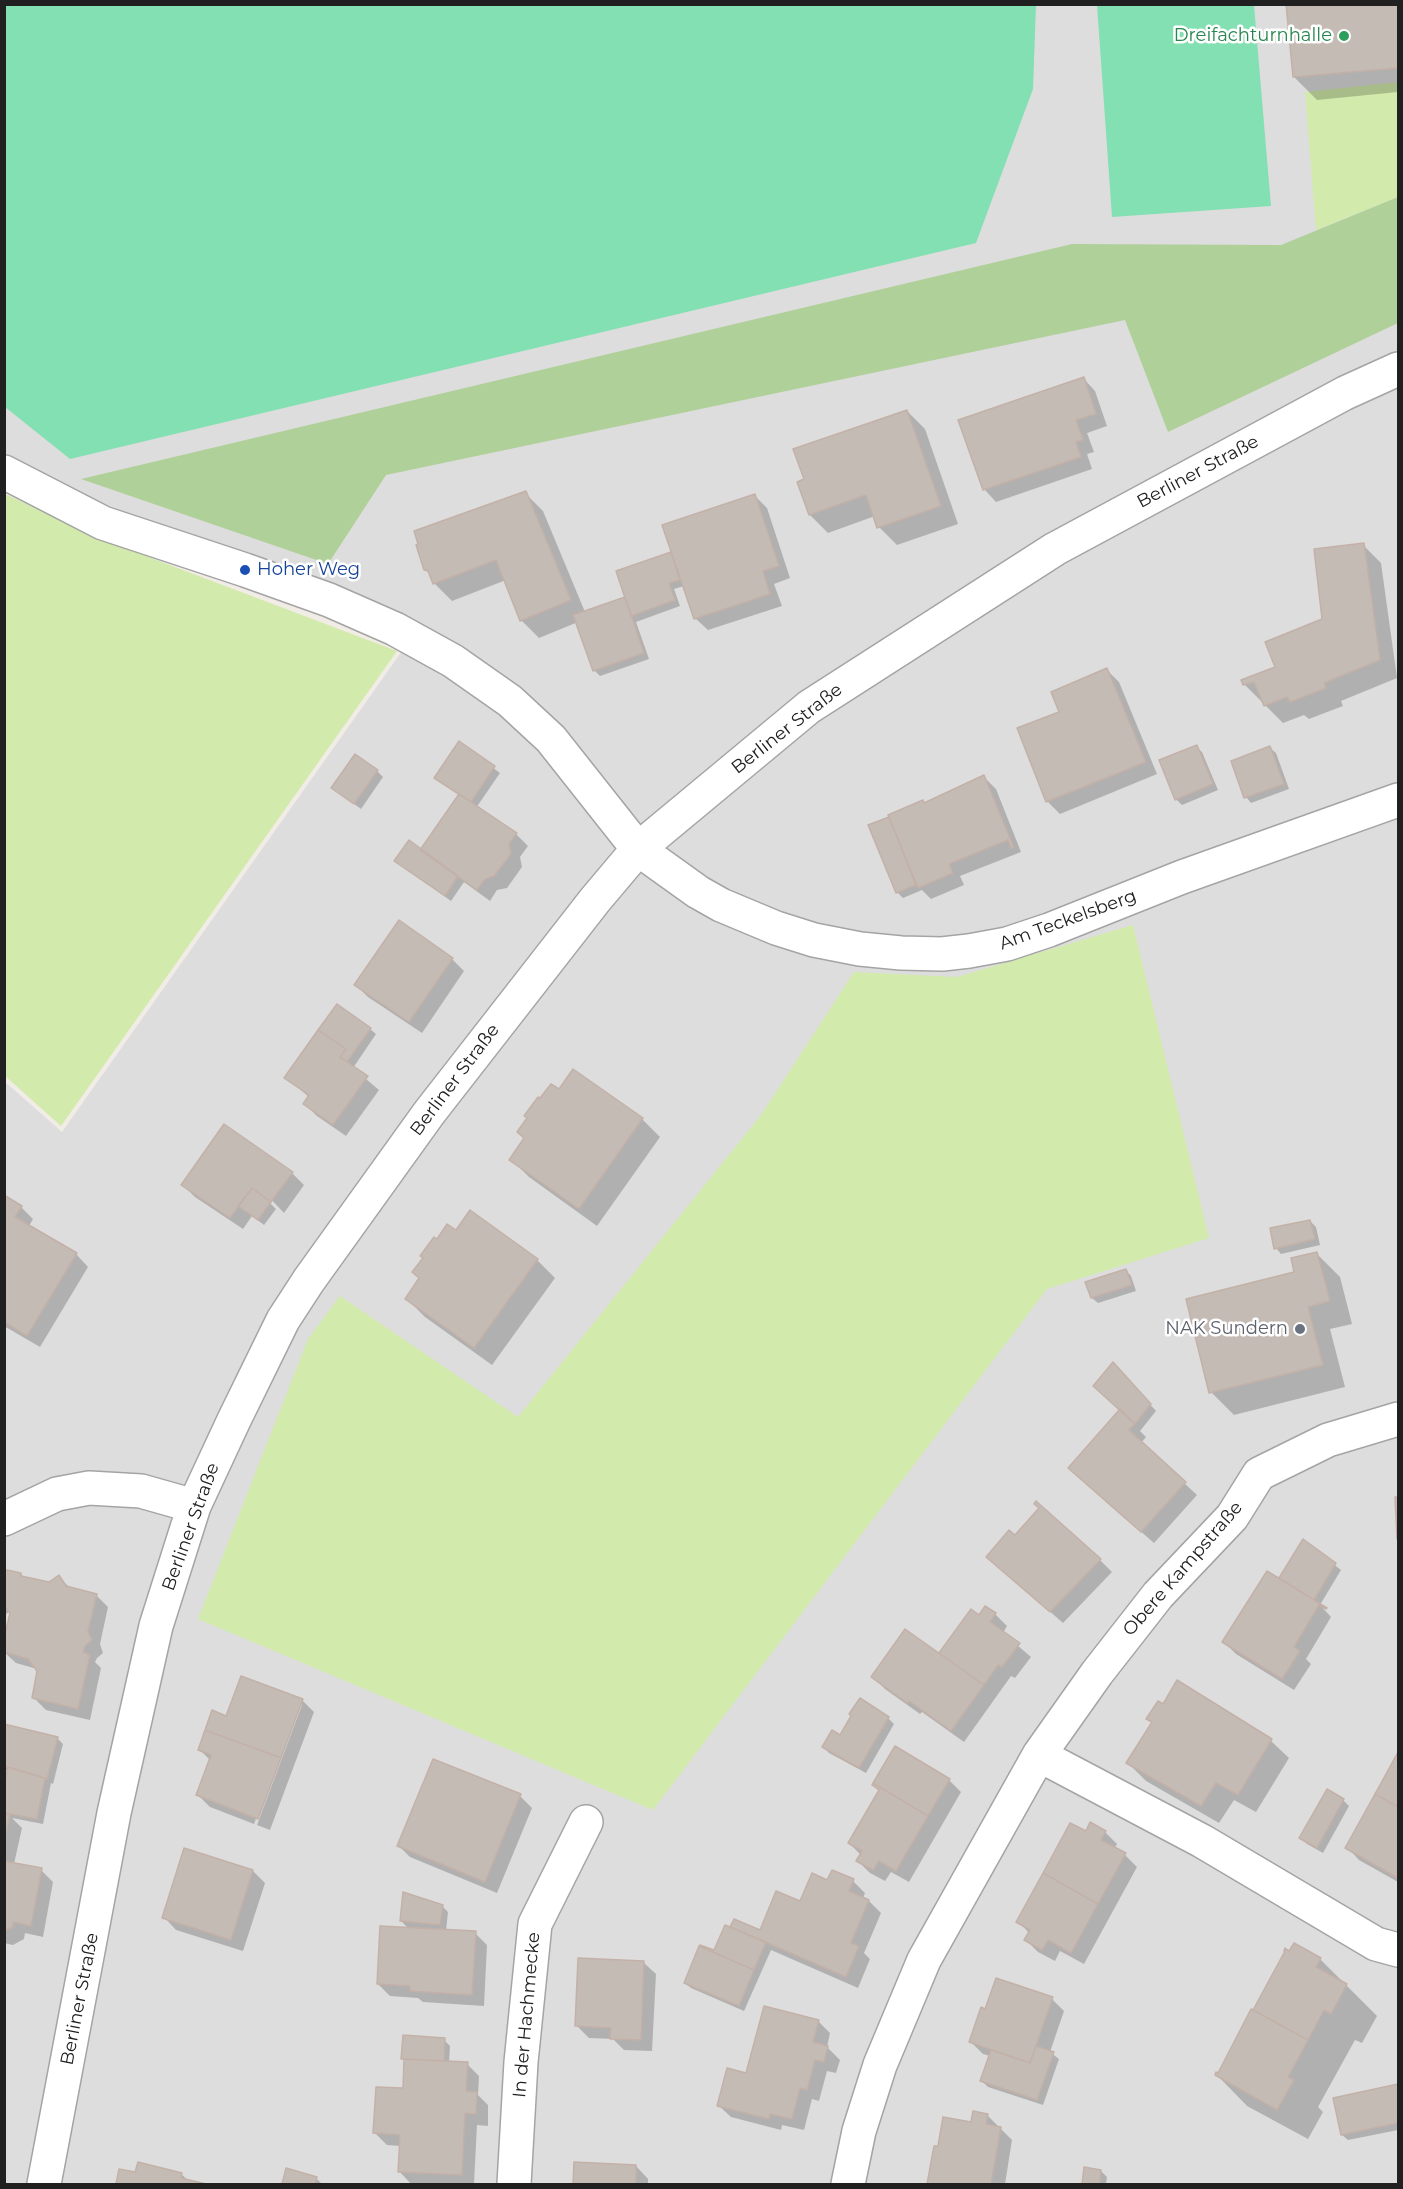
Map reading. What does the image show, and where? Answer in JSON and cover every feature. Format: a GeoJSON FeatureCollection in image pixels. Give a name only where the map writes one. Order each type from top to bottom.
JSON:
{"type":"FeatureCollection","features":[{"type":"Feature","properties":{"kind":"street","name":"Berliner Straße"},"geometry":{"type":"LineString","coordinates":[[44,2184],[114,1813],[150,1650],[194,1506],[283,1320],[309,1280],[429,1113],[595,900],[638,849],[809,707],[1055,549],[1345,393],[1398,369]]}},
{"type":"Feature","properties":{"kind":"street"},"geometry":{"type":"LineString","coordinates":[[4,472],[103,523],[329,600],[395,629],[453,661],[510,701],[551,739],[638,849]]}},
{"type":"Feature","properties":{"kind":"street","name":"Am Teckelsberg"},"geometry":{"type":"LineString","coordinates":[[638,849],[698,892],[721,905],[776,928],[814,940],[852,948],[942,954],[1007,944],[1049,930],[1182,877],[1398,800]]}},
{"type":"Feature","properties":{"kind":"street","name":"Obere Kampstraße"},"geometry":{"type":"LineString","coordinates":[[848,2184],[859,2132],[880,2066],[924,1960],[1039,1755],[1129,1630],[1232,1517],[1259,1474],[1328,1440],[1398,1419]]}},
{"type":"Feature","properties":{"kind":"street"},"geometry":{"type":"LineString","coordinates":[[4,1519],[57,1494],[89,1488],[141,1491],[194,1506]]}},
{"type":"Feature","properties":{"kind":"street"},"geometry":{"type":"LineString","coordinates":[[1039,1755],[1202,1841],[1376,1944],[1398,1950]]}},
{"type":"Feature","properties":{"kind":"street","name":"In der Hachmecke"},"geometry":{"type":"LineString","coordinates":[[514,2184],[520,2062],[535,1924],[586,1822]]}},
{"type":"Feature","properties":{"kind":"shaded area"},"geometry":{"type":"Polygon","coordinates":[[[5,5],[1398,5],[1398,2184],[5,2184],[4,1081],[62,1132],[419,627],[97,501],[5,454],[5,5]]]}},
{"type":"Feature","properties":{"kind":"green space"},"geometry":{"type":"Polygon","coordinates":[[[1036,4],[1033,89],[976,243],[70,459],[5,407],[4,5],[1036,4]]]}},
{"type":"Feature","properties":{"kind":"green space"},"geometry":{"type":"Polygon","coordinates":[[[1097,5],[1254,5],[1271,206],[1112,217],[1097,5]]]}},
{"type":"Feature","properties":{"kind":"green space"},"geometry":{"type":"Polygon","coordinates":[[[1398,82],[1398,197],[1316,230],[1305,92],[1398,82]]]}},
{"type":"Feature","properties":{"kind":"green space"},"geometry":{"type":"Polygon","coordinates":[[[1398,197],[1398,323],[1168,432],[1125,320],[386,475],[328,564],[81,479],[1072,244],[1281,245],[1398,197]]]}},
{"type":"Feature","properties":{"kind":"green space"},"geometry":{"type":"Polygon","coordinates":[[[5,494],[101,539],[397,651],[61,1126],[5,1076],[5,494]]]}},
{"type":"Feature","properties":{"kind":"green space"},"geometry":{"type":"Polygon","coordinates":[[[1133,925],[1209,1238],[1047,1289],[653,1810],[198,1619],[308,1339],[340,1296],[518,1417],[761,1115],[854,972],[957,977],[1133,925]]]}},
{"type":"Feature","properties":{"kind":"building","name":"Dreifachturnhalle"},"geometry":{"type":"Polygon","coordinates":[[[1286,4],[1398,4],[1398,68],[1293,77],[1286,4]]]}},
{"type":"Feature","properties":{"kind":"building"},"geometry":{"type":"Polygon","coordinates":[[[1084,377],[1096,414],[1076,420],[1083,440],[1076,442],[1081,457],[983,490],[958,420],[1084,377]]]}},
{"type":"Feature","properties":{"kind":"building"},"geometry":{"type":"Polygon","coordinates":[[[907,410],[941,506],[877,528],[866,495],[809,515],[797,482],[804,479],[793,449],[907,410]]]}},
{"type":"Feature","properties":{"kind":"building"},"geometry":{"type":"Polygon","coordinates":[[[526,491],[571,600],[520,621],[496,560],[433,584],[428,571],[424,570],[414,531],[526,491]]]}},
{"type":"Feature","properties":{"kind":"building"},"geometry":{"type":"Polygon","coordinates":[[[755,494],[779,566],[763,571],[770,594],[694,619],[662,525],[755,494]]]}},
{"type":"Feature","properties":{"kind":"building"},"geometry":{"type":"Polygon","coordinates":[[[1364,543],[1380,660],[1324,683],[1326,688],[1290,702],[1287,697],[1264,706],[1254,682],[1243,685],[1241,680],[1275,667],[1265,642],[1322,619],[1314,549],[1364,543]]]}},
{"type":"Feature","properties":{"kind":"building"},"geometry":{"type":"Polygon","coordinates":[[[671,552],[680,580],[669,583],[675,600],[631,616],[616,571],[671,552]]]}},
{"type":"Feature","properties":{"kind":"building"},"geometry":{"type":"Polygon","coordinates":[[[625,597],[644,653],[593,671],[573,615],[625,597]]]}},
{"type":"Feature","properties":{"kind":"building"},"geometry":{"type":"Polygon","coordinates":[[[1107,668],[1146,762],[1046,802],[1017,728],[1059,712],[1051,692],[1107,668]]]}},
{"type":"Feature","properties":{"kind":"building"},"geometry":{"type":"Polygon","coordinates":[[[459,741],[495,766],[471,802],[434,778],[459,741]]]}},
{"type":"Feature","properties":{"kind":"building"},"geometry":{"type":"Polygon","coordinates":[[[1197,745],[1213,784],[1175,800],[1159,760],[1197,745]]]}},
{"type":"Feature","properties":{"kind":"building"},"geometry":{"type":"Polygon","coordinates":[[[1270,746],[1284,784],[1244,798],[1231,761],[1270,746]]]}},
{"type":"Feature","properties":{"kind":"building"},"geometry":{"type":"Polygon","coordinates":[[[355,754],[378,770],[354,804],[331,788],[355,754]]]}},
{"type":"Feature","properties":{"kind":"building"},"geometry":{"type":"Polygon","coordinates":[[[984,775],[1014,848],[1011,848],[1008,840],[949,864],[953,873],[918,888],[888,815],[923,800],[924,803],[984,775]]]}},
{"type":"Feature","properties":{"kind":"building"},"geometry":{"type":"Polygon","coordinates":[[[459,794],[517,833],[509,844],[511,854],[494,876],[485,879],[477,890],[420,850],[459,794]]]}},
{"type":"Feature","properties":{"kind":"building"},"geometry":{"type":"Polygon","coordinates":[[[889,817],[916,885],[896,893],[868,825],[889,817]]]}},
{"type":"Feature","properties":{"kind":"building"},"geometry":{"type":"Polygon","coordinates":[[[409,840],[458,876],[445,896],[394,861],[409,840]]]}},
{"type":"Feature","properties":{"kind":"building"},"geometry":{"type":"Polygon","coordinates":[[[399,920],[453,958],[409,1022],[354,985],[399,920]]]}},
{"type":"Feature","properties":{"kind":"building"},"geometry":{"type":"Polygon","coordinates":[[[337,1004],[371,1028],[347,1062],[340,1057],[346,1049],[318,1030],[337,1004]]]}},
{"type":"Feature","properties":{"kind":"building"},"geometry":{"type":"Polygon","coordinates":[[[318,1030],[346,1049],[340,1057],[368,1076],[333,1125],[303,1104],[309,1095],[284,1078],[318,1030]]]}},
{"type":"Feature","properties":{"kind":"building"},"geometry":{"type":"Polygon","coordinates":[[[573,1069],[643,1118],[579,1209],[509,1160],[524,1138],[517,1132],[527,1118],[524,1116],[551,1084],[559,1089],[573,1069]]]}},
{"type":"Feature","properties":{"kind":"building"},"geometry":{"type":"Polygon","coordinates":[[[224,1124],[293,1172],[271,1202],[252,1188],[230,1218],[181,1185],[224,1124]]]}},
{"type":"Feature","properties":{"kind":"building"},"geometry":{"type":"Polygon","coordinates":[[[252,1188],[271,1202],[258,1220],[238,1206],[252,1188]]]}},
{"type":"Feature","properties":{"kind":"building"},"geometry":{"type":"Polygon","coordinates":[[[4,1195],[22,1206],[15,1217],[77,1253],[27,1336],[4,1322],[4,1195]]]}},
{"type":"Feature","properties":{"kind":"building"},"geometry":{"type":"Polygon","coordinates":[[[470,1210],[538,1259],[474,1348],[405,1299],[419,1278],[412,1272],[423,1258],[420,1256],[434,1237],[437,1239],[447,1224],[456,1230],[470,1210]]]}},
{"type":"Feature","properties":{"kind":"building"},"geometry":{"type":"Polygon","coordinates":[[[1310,1220],[1315,1239],[1274,1249],[1270,1228],[1310,1220]]]}},
{"type":"Feature","properties":{"kind":"building"},"geometry":{"type":"Polygon","coordinates":[[[1317,1252],[1330,1301],[1308,1307],[1323,1365],[1209,1393],[1186,1299],[1294,1272],[1291,1258],[1317,1252]]]}},
{"type":"Feature","properties":{"kind":"building"},"geometry":{"type":"Polygon","coordinates":[[[1126,1269],[1132,1285],[1091,1298],[1085,1282],[1126,1269]]]}},
{"type":"Feature","properties":{"kind":"building"},"geometry":{"type":"Polygon","coordinates":[[[1113,1362],[1151,1404],[1135,1424],[1093,1386],[1113,1362]]]}},
{"type":"Feature","properties":{"kind":"building"},"geometry":{"type":"Polygon","coordinates":[[[1120,1409],[1135,1424],[1129,1430],[1186,1482],[1141,1532],[1068,1468],[1120,1409]]]}},
{"type":"Feature","properties":{"kind":"building"},"geometry":{"type":"Polygon","coordinates":[[[1395,1497],[1398,1497],[1398,1539],[1397,1539],[1395,1497]]]}},
{"type":"Feature","properties":{"kind":"building"},"geometry":{"type":"Polygon","coordinates":[[[1036,1501],[1101,1559],[1050,1612],[986,1557],[1009,1530],[1015,1535],[1039,1508],[1034,1504],[1036,1501]]]}},
{"type":"Feature","properties":{"kind":"building"},"geometry":{"type":"Polygon","coordinates":[[[1303,1539],[1336,1563],[1314,1600],[1279,1578],[1303,1539]]]}},
{"type":"Feature","properties":{"kind":"building"},"geometry":{"type":"Polygon","coordinates":[[[7,1570],[21,1573],[21,1576],[49,1582],[59,1575],[66,1586],[97,1594],[88,1631],[92,1640],[85,1646],[83,1652],[90,1655],[78,1709],[32,1698],[37,1671],[28,1659],[4,1652],[4,1638],[10,1613],[4,1605],[4,1572],[7,1570]]]}},
{"type":"Feature","properties":{"kind":"building"},"geometry":{"type":"Polygon","coordinates":[[[1267,1571],[1327,1608],[1319,1605],[1294,1647],[1300,1651],[1282,1679],[1222,1642],[1267,1571]]]}},
{"type":"Feature","properties":{"kind":"building"},"geometry":{"type":"Polygon","coordinates":[[[985,1606],[996,1613],[990,1622],[1020,1643],[1002,1667],[998,1665],[984,1685],[939,1653],[971,1609],[979,1615],[985,1606]]]}},
{"type":"Feature","properties":{"kind":"building"},"geometry":{"type":"Polygon","coordinates":[[[905,1629],[984,1685],[951,1731],[871,1677],[905,1629]]]}},
{"type":"Feature","properties":{"kind":"building"},"geometry":{"type":"Polygon","coordinates":[[[241,1676],[303,1699],[281,1758],[205,1730],[212,1710],[226,1716],[241,1676]]]}},
{"type":"Feature","properties":{"kind":"building"},"geometry":{"type":"Polygon","coordinates":[[[1177,1680],[1272,1739],[1238,1795],[1216,1783],[1201,1806],[1126,1763],[1152,1722],[1146,1719],[1158,1701],[1163,1704],[1177,1680]]]}},
{"type":"Feature","properties":{"kind":"building"},"geometry":{"type":"Polygon","coordinates":[[[860,1698],[889,1717],[859,1768],[822,1747],[832,1730],[840,1735],[851,1716],[849,1714],[860,1698]]]}},
{"type":"Feature","properties":{"kind":"building"},"geometry":{"type":"Polygon","coordinates":[[[4,1724],[58,1737],[47,1779],[4,1766],[4,1724]]]}},
{"type":"Feature","properties":{"kind":"building"},"geometry":{"type":"Polygon","coordinates":[[[205,1730],[281,1758],[258,1819],[196,1795],[211,1755],[198,1750],[205,1730]]]}},
{"type":"Feature","properties":{"kind":"building"},"geometry":{"type":"Polygon","coordinates":[[[895,1746],[950,1779],[928,1816],[873,1783],[895,1746]]]}},
{"type":"Feature","properties":{"kind":"building"},"geometry":{"type":"Polygon","coordinates":[[[1398,1752],[1398,1807],[1375,1794],[1398,1752]]]}},
{"type":"Feature","properties":{"kind":"building"},"geometry":{"type":"Polygon","coordinates":[[[433,1759],[521,1794],[485,1882],[397,1846],[433,1759]]]}},
{"type":"Feature","properties":{"kind":"building"},"geometry":{"type":"Polygon","coordinates":[[[8,1767],[45,1778],[37,1819],[4,1813],[4,1787],[8,1767]]]}},
{"type":"Feature","properties":{"kind":"building"},"geometry":{"type":"Polygon","coordinates":[[[873,1783],[928,1816],[896,1871],[879,1861],[873,1870],[856,1861],[862,1851],[848,1843],[879,1790],[872,1785],[873,1783]]]}},
{"type":"Feature","properties":{"kind":"building"},"geometry":{"type":"Polygon","coordinates":[[[1327,1789],[1344,1799],[1317,1848],[1299,1838],[1327,1789]]]}},
{"type":"Feature","properties":{"kind":"building"},"geometry":{"type":"Polygon","coordinates":[[[1375,1794],[1398,1807],[1398,1878],[1345,1848],[1375,1794]]]}},
{"type":"Feature","properties":{"kind":"building"},"geometry":{"type":"Polygon","coordinates":[[[4,1813],[10,1814],[4,1843],[4,1813]]]}},
{"type":"Feature","properties":{"kind":"building"},"geometry":{"type":"Polygon","coordinates":[[[1090,1822],[1106,1831],[1101,1840],[1126,1853],[1098,1904],[1043,1873],[1070,1823],[1086,1831],[1090,1822]]]}},
{"type":"Feature","properties":{"kind":"building"},"geometry":{"type":"Polygon","coordinates":[[[184,1848],[253,1870],[231,1940],[162,1918],[184,1848]]]}},
{"type":"Feature","properties":{"kind":"building"},"geometry":{"type":"Polygon","coordinates":[[[4,1861],[42,1868],[31,1926],[13,1922],[13,1927],[4,1931],[4,1861]]]}},
{"type":"Feature","properties":{"kind":"building"},"geometry":{"type":"Polygon","coordinates":[[[832,1870],[854,1879],[849,1891],[869,1900],[851,1943],[859,1946],[846,1977],[730,1927],[734,1919],[760,1930],[776,1891],[800,1901],[812,1873],[827,1880],[832,1870]]]}},
{"type":"Feature","properties":{"kind":"building"},"geometry":{"type":"Polygon","coordinates":[[[1043,1873],[1098,1904],[1071,1953],[1048,1940],[1042,1950],[1024,1940],[1030,1930],[1016,1922],[1043,1873]]]}},
{"type":"Feature","properties":{"kind":"building"},"geometry":{"type":"Polygon","coordinates":[[[403,1892],[443,1905],[440,1925],[400,1921],[403,1892]]]}},
{"type":"Feature","properties":{"kind":"building"},"geometry":{"type":"Polygon","coordinates":[[[725,1925],[766,1942],[754,1970],[699,1946],[714,1950],[725,1925]]]}},
{"type":"Feature","properties":{"kind":"building"},"geometry":{"type":"Polygon","coordinates":[[[380,1926],[476,1931],[472,1995],[410,1991],[410,1986],[377,1984],[380,1926]]]}},
{"type":"Feature","properties":{"kind":"building"},"geometry":{"type":"Polygon","coordinates":[[[1294,1943],[1321,1958],[1316,1967],[1347,1984],[1331,2014],[1324,2010],[1308,2040],[1253,2010],[1285,1948],[1289,1951],[1294,1943]]]}},
{"type":"Feature","properties":{"kind":"building"},"geometry":{"type":"Polygon","coordinates":[[[699,1946],[754,1970],[739,2006],[684,1983],[699,1946]]]}},
{"type":"Feature","properties":{"kind":"building"},"geometry":{"type":"Polygon","coordinates":[[[578,1958],[644,1961],[641,2040],[610,2039],[611,2028],[575,2026],[578,1958]]]}},
{"type":"Feature","properties":{"kind":"building"},"geometry":{"type":"Polygon","coordinates":[[[996,1978],[1053,1997],[1030,2063],[969,2042],[981,2007],[985,2009],[996,1978]]]}},
{"type":"Feature","properties":{"kind":"building"},"geometry":{"type":"Polygon","coordinates":[[[764,2006],[819,2020],[813,2042],[828,2046],[824,2062],[815,2060],[807,2090],[800,2088],[792,2119],[770,2114],[769,2119],[717,2106],[727,2068],[746,2073],[764,2006]]]}},
{"type":"Feature","properties":{"kind":"building"},"geometry":{"type":"Polygon","coordinates":[[[1251,2009],[1308,2040],[1288,2077],[1294,2080],[1277,2110],[1215,2075],[1251,2009]]]}},
{"type":"Feature","properties":{"kind":"building"},"geometry":{"type":"Polygon","coordinates":[[[403,2035],[445,2038],[444,2061],[401,2059],[403,2035]]]}},
{"type":"Feature","properties":{"kind":"building"},"geometry":{"type":"Polygon","coordinates":[[[1036,2046],[1054,2052],[1037,2100],[980,2081],[991,2050],[1030,2063],[1036,2046]]]}},
{"type":"Feature","properties":{"kind":"building"},"geometry":{"type":"Polygon","coordinates":[[[404,2059],[468,2062],[466,2091],[477,2092],[476,2114],[465,2113],[462,2175],[398,2172],[400,2135],[373,2133],[376,2087],[403,2088],[404,2059]]]}},
{"type":"Feature","properties":{"kind":"building"},"geometry":{"type":"Polygon","coordinates":[[[1398,2084],[1398,2123],[1341,2135],[1333,2098],[1398,2084]]]}},
{"type":"Feature","properties":{"kind":"building"},"geometry":{"type":"Polygon","coordinates":[[[973,2111],[988,2114],[986,2124],[1001,2127],[991,2184],[927,2184],[934,2146],[938,2146],[943,2117],[971,2122],[973,2111]]]}},
{"type":"Feature","properties":{"kind":"building"},"geometry":{"type":"Polygon","coordinates":[[[138,2162],[182,2173],[181,2178],[206,2184],[116,2184],[119,2169],[135,2172],[138,2162]]]}},
{"type":"Feature","properties":{"kind":"building"},"geometry":{"type":"Polygon","coordinates":[[[574,2162],[636,2165],[636,2184],[573,2184],[574,2162]]]}},
{"type":"Feature","properties":{"kind":"building"},"geometry":{"type":"Polygon","coordinates":[[[1084,2167],[1101,2170],[1100,2184],[1082,2184],[1084,2167]]]}},
{"type":"Feature","properties":{"kind":"building"},"geometry":{"type":"Polygon","coordinates":[[[286,2168],[317,2177],[315,2184],[282,2184],[286,2168]]]}},
{"type":"Feature","properties":{"kind":"place","name":"Dreifachturnhalle"},"geometry":{"type":"Point","coordinates":[1344,36]}},
{"type":"Feature","properties":{"kind":"place","name":"Hoher Weg"},"geometry":{"type":"Point","coordinates":[245,570]}},
{"type":"Feature","properties":{"kind":"place","name":"NAK Sundern"},"geometry":{"type":"Point","coordinates":[1300,1329]}}]}
